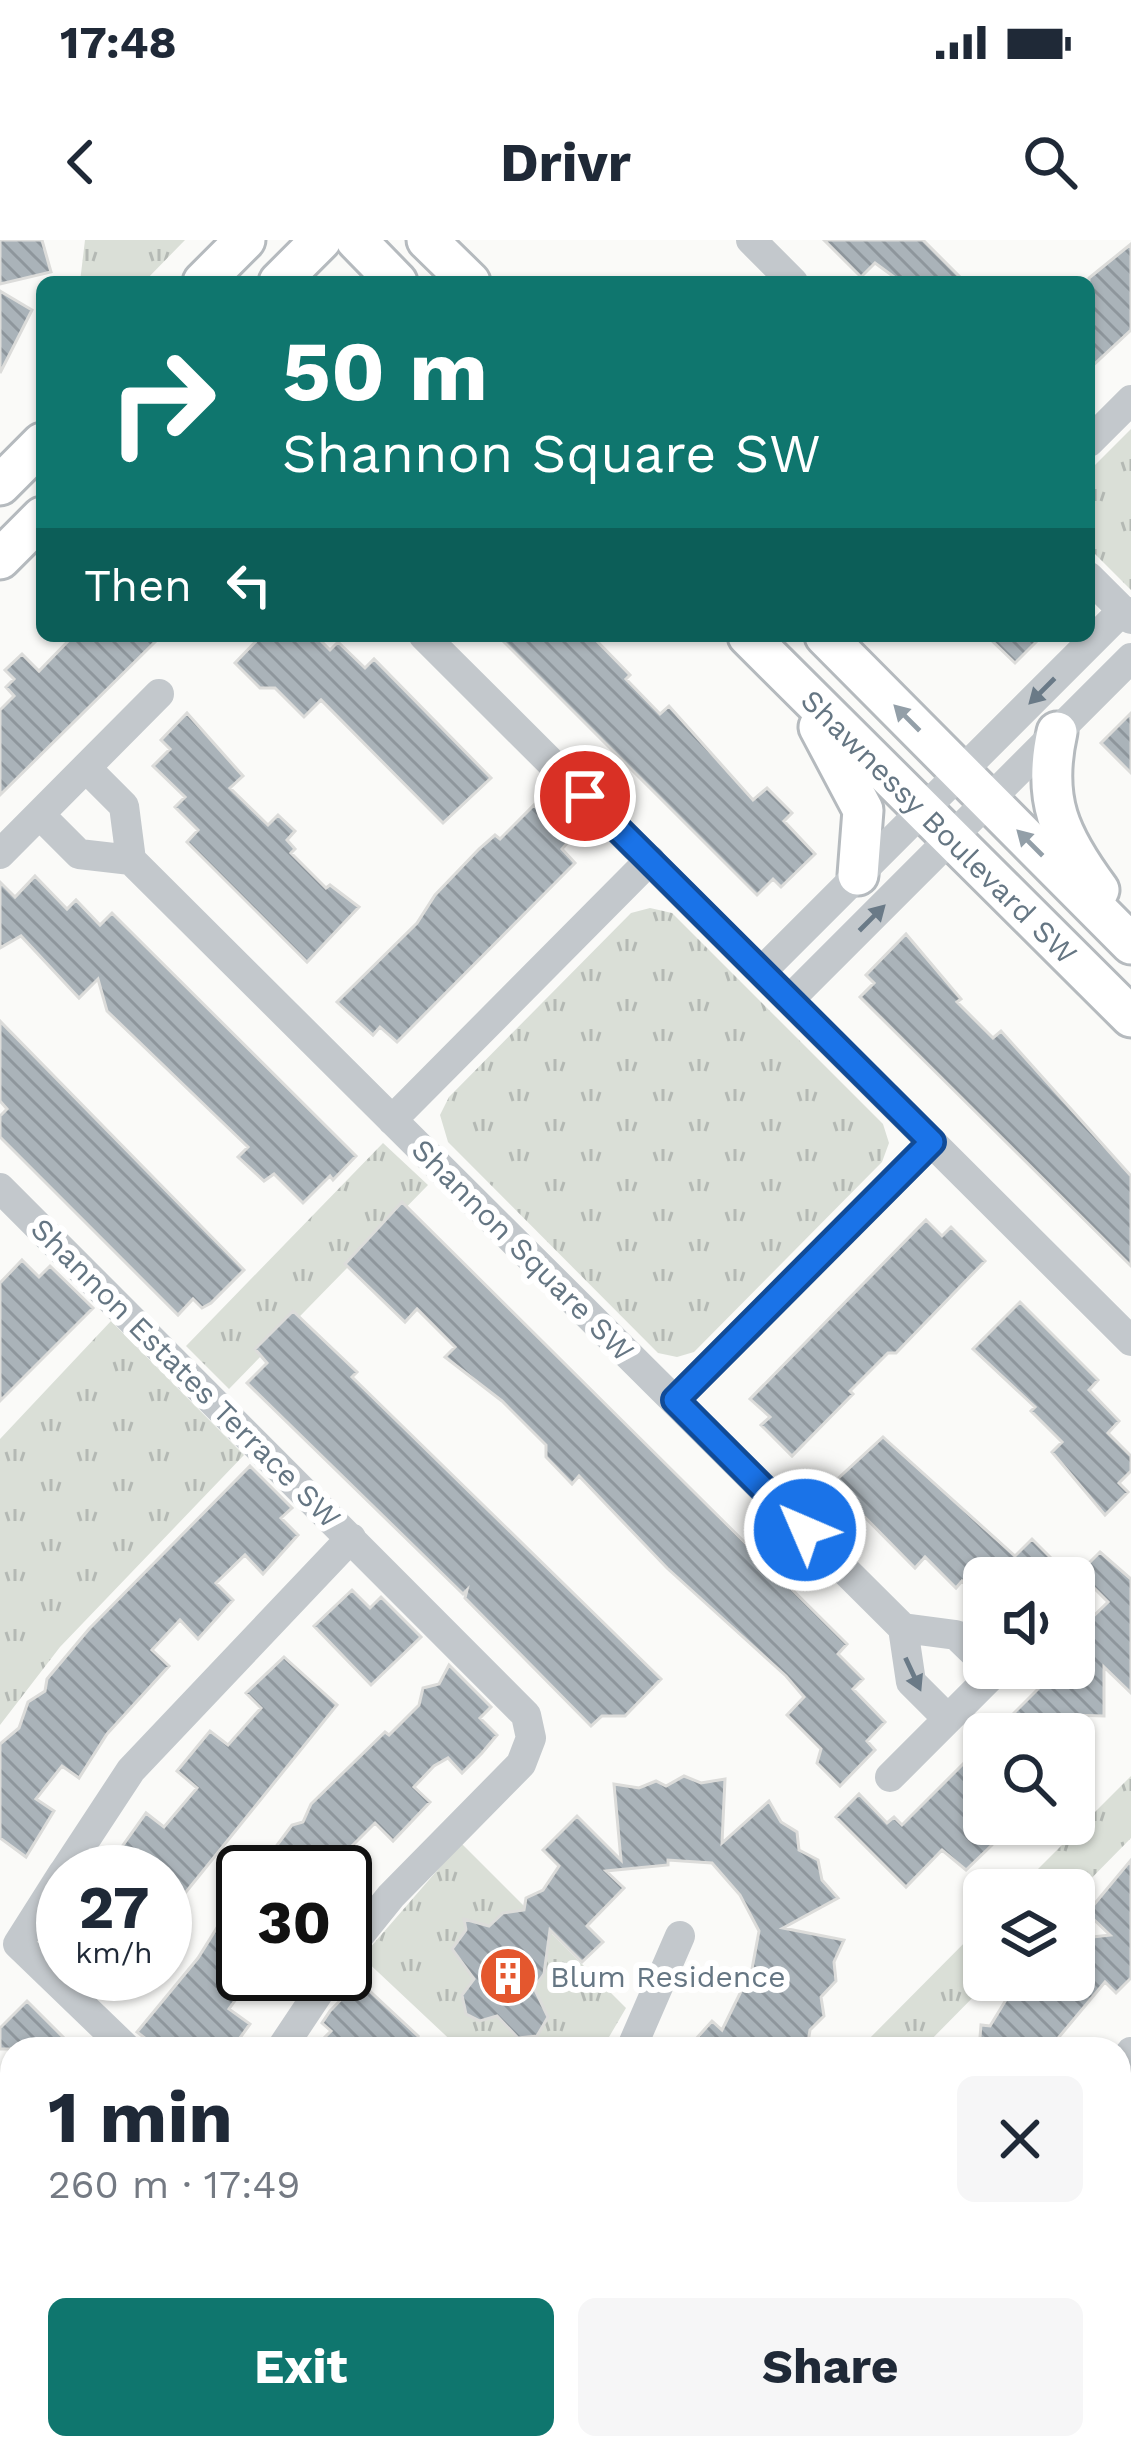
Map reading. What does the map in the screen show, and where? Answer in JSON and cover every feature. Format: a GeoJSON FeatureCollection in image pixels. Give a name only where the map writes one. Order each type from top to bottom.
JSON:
{"type":"FeatureCollection","features":[{"type":"Feature","properties":{"kind":"main road"},"geometry":{"type":"LineString","coordinates":[[209,276],[245,240]]}},
{"type":"Feature","properties":{"kind":"main road"},"geometry":{"type":"LineString","coordinates":[[285,276],[321,240]]}},
{"type":"Feature","properties":{"kind":"main road"},"geometry":{"type":"LineString","coordinates":[[356,240],[392,276]]}},
{"type":"Feature","properties":{"kind":"main road"},"geometry":{"type":"LineString","coordinates":[[427,240],[464,276]]}},
{"type":"Feature","properties":{"kind":"main road"},"geometry":{"type":"LineString","coordinates":[[466,240],[489,276]]}},
{"type":"Feature","properties":{"kind":"main road"},"geometry":{"type":"LineString","coordinates":[[0,485],[36,449]]}},
{"type":"Feature","properties":{"kind":"main road"},"geometry":{"type":"LineString","coordinates":[[0,559],[36,523]]}},
{"type":"Feature","properties":{"kind":"main road","name":"Shawnessy Boulevard SW"},"geometry":{"type":"LineString","coordinates":[[831,642],[1131,944]]}},
{"type":"Feature","properties":{"kind":"main road"},"geometry":{"type":"LineString","coordinates":[[761,650],[858,792],[863,810],[858,875]]}},
{"type":"Feature","properties":{"kind":"main road","name":"Shawnessy Boulevard SW"},"geometry":{"type":"LineString","coordinates":[[761,650],[1131,1017]]}},
{"type":"Feature","properties":{"kind":"main road"},"geometry":{"type":"LineString","coordinates":[[1057,732],[1049,783],[1060,826],[1082,867],[1131,933]]}},
{"type":"Feature","properties":{"kind":"street"},"geometry":{"type":"LineString","coordinates":[[751,240],[787,276]]}},
{"type":"Feature","properties":{"kind":"street"},"geometry":{"type":"LineString","coordinates":[[1095,436],[1131,400]]}},
{"type":"Feature","properties":{"kind":"street"},"geometry":{"type":"LineString","coordinates":[[761,972],[961,771],[1127,614],[1095,583]]}},
{"type":"Feature","properties":{"kind":"street"},"geometry":{"type":"LineString","coordinates":[[430,642],[1131,1341]]}},
{"type":"Feature","properties":{"kind":"street"},"geometry":{"type":"LineString","coordinates":[[789,1000],[1131,658]]}},
{"type":"Feature","properties":{"kind":"street"},"geometry":{"type":"LineString","coordinates":[[0,854],[159,694]]}},
{"type":"Feature","properties":{"kind":"street"},"geometry":{"type":"LineString","coordinates":[[86,768],[124,806],[131,860],[392,1120]]}},
{"type":"Feature","properties":{"kind":"street"},"geometry":{"type":"LineString","coordinates":[[40,815],[80,854],[131,860]]}},
{"type":"Feature","properties":{"kind":"street","name":"Shannon Square SW"},"geometry":{"type":"LineString","coordinates":[[650,860],[392,1120],[903,1628]]}},
{"type":"Feature","properties":{"kind":"street"},"geometry":{"type":"LineString","coordinates":[[675,1400],[932,1142]]}},
{"type":"Feature","properties":{"kind":"street","name":"Shannon Estates Terrace SW"},"geometry":{"type":"LineString","coordinates":[[7,1209],[521,1706],[531,1738],[521,1764],[372,1920]]}},
{"type":"Feature","properties":{"kind":"street","name":"Shannon Estates Terrace SW"},"geometry":{"type":"LineString","coordinates":[[81,1845],[131,1770],[351,1538]]}},
{"type":"Feature","properties":{"kind":"street"},"geometry":{"type":"LineString","coordinates":[[948,1719],[911,1682],[903,1628],[956,1635],[963,1641]]}},
{"type":"Feature","properties":{"kind":"street"},"geometry":{"type":"LineString","coordinates":[[890,1778],[974,1689]]}},
{"type":"Feature","properties":{"kind":"street","name":"Shannon Estates Terrace SW"},"geometry":{"type":"LineString","coordinates":[[36,1916],[18,1944],[36,1961]]}},
{"type":"Feature","properties":{"kind":"street"},"geometry":{"type":"LineString","coordinates":[[637,2037],[680,1936]]}},
{"type":"Feature","properties":{"kind":"street","name":"Shannon Estates Terrace SW"},"geometry":{"type":"LineString","coordinates":[[77,2001],[115,2037]]}},
{"type":"Feature","properties":{"kind":"street"},"geometry":{"type":"LineString","coordinates":[[289,2037],[313,2001]]}},
{"type":"Feature","properties":{"kind":"green space"},"geometry":{"type":"Polygon","coordinates":[[[85,240],[185,240],[150,276],[81,276],[85,240]]]}},
{"type":"Feature","properties":{"kind":"green space"},"geometry":{"type":"Polygon","coordinates":[[[1131,429],[1131,590],[1095,554],[1095,465],[1131,429]]]}},
{"type":"Feature","properties":{"kind":"green space"},"geometry":{"type":"Polygon","coordinates":[[[650,908],[672,913],[883,1124],[889,1143],[882,1162],[694,1352],[677,1357],[658,1353],[448,1142],[440,1115],[449,1097],[631,913],[650,908]]]}},
{"type":"Feature","properties":{"kind":"green space"},"geometry":{"type":"Polygon","coordinates":[[[383,1143],[428,1185],[229,1389],[186,1346],[383,1143]]]}},
{"type":"Feature","properties":{"kind":"green space"},"geometry":{"type":"Polygon","coordinates":[[[111,1321],[244,1455],[60,1647],[0,1725],[0,1439],[111,1321]]]}},
{"type":"Feature","properties":{"kind":"green space"},"geometry":{"type":"Polygon","coordinates":[[[1131,1776],[1131,1838],[1095,1875],[1095,1869],[1038,1869],[1062,1845],[1095,1845],[1095,1812],[1131,1776]]]}},
{"type":"Feature","properties":{"kind":"green space"},"geometry":{"type":"Polygon","coordinates":[[[461,1843],[626,2008],[609,2037],[447,2037],[372,1966],[372,1945],[461,1843]]]}},
{"type":"Feature","properties":{"kind":"green space"},"geometry":{"type":"Polygon","coordinates":[[[963,1944],[963,2001],[969,2001],[934,2037],[871,2037],[963,1944]]]}},
{"type":"Feature","properties":{"kind":"building"},"geometry":{"type":"Polygon","coordinates":[[[0,240],[42,240],[51,272],[0,284],[0,240]]]}},
{"type":"Feature","properties":{"kind":"building"},"geometry":{"type":"Polygon","coordinates":[[[824,240],[923,240],[959,276],[893,276],[875,263],[860,276],[824,240]]]}},
{"type":"Feature","properties":{"kind":"building"},"geometry":{"type":"Polygon","coordinates":[[[1131,244],[1131,330],[1095,363],[1095,276],[1131,244]]]}},
{"type":"Feature","properties":{"kind":"building"},"geometry":{"type":"Polygon","coordinates":[[[0,291],[32,310],[0,373],[0,291]]]}},
{"type":"Feature","properties":{"kind":"building"},"geometry":{"type":"Polygon","coordinates":[[[67,642],[155,642],[0,795],[0,710],[14,696],[6,687],[14,679],[5,670],[22,654],[39,671],[67,642]]]}},
{"type":"Feature","properties":{"kind":"building"},"geometry":{"type":"Polygon","coordinates":[[[255,642],[322,642],[330,650],[338,642],[365,668],[374,659],[491,778],[443,823],[321,700],[304,717],[275,688],[260,688],[235,663],[255,642]]]}},
{"type":"Feature","properties":{"kind":"building"},"geometry":{"type":"Polygon","coordinates":[[[504,642],[598,642],[660,714],[669,706],[753,800],[767,788],[792,813],[784,821],[815,854],[781,887],[773,879],[757,895],[504,642]]]}},
{"type":"Feature","properties":{"kind":"building"},"geometry":{"type":"Polygon","coordinates":[[[993,642],[1036,642],[1015,663],[993,642]]]}},
{"type":"Feature","properties":{"kind":"building"},"geometry":{"type":"Polygon","coordinates":[[[187,713],[243,776],[230,788],[268,825],[278,815],[295,831],[287,840],[295,849],[291,853],[326,888],[330,885],[359,907],[307,962],[187,842],[198,830],[175,807],[185,797],[153,766],[170,749],[161,740],[187,713]]]}},
{"type":"Feature","properties":{"kind":"building"},"geometry":{"type":"Polygon","coordinates":[[[1131,713],[1131,773],[1101,743],[1131,713]]]}},
{"type":"Feature","properties":{"kind":"building"},"geometry":{"type":"Polygon","coordinates":[[[534,805],[569,841],[562,849],[575,863],[397,1042],[380,1027],[373,1035],[337,1002],[417,923],[435,895],[479,849],[495,835],[500,839],[534,805]]]}},
{"type":"Feature","properties":{"kind":"building"},"geometry":{"type":"Polygon","coordinates":[[[35,876],[67,909],[76,900],[100,925],[112,913],[356,1156],[303,1203],[274,1174],[264,1181],[238,1157],[248,1147],[107,1011],[98,979],[79,998],[21,936],[0,948],[0,882],[15,897],[35,876]]]}},
{"type":"Feature","properties":{"kind":"building"},"geometry":{"type":"Polygon","coordinates":[[[906,934],[961,999],[957,1002],[993,1038],[1001,1031],[1131,1176],[1131,1266],[860,997],[874,983],[866,975],[906,934]]]}},
{"type":"Feature","properties":{"kind":"building"},"geometry":{"type":"Polygon","coordinates":[[[0,1021],[244,1270],[211,1303],[202,1308],[193,1299],[178,1315],[0,1137],[0,1116],[7,1109],[0,1101],[0,1021]]]}},
{"type":"Feature","properties":{"kind":"building"},"geometry":{"type":"Polygon","coordinates":[[[402,1202],[847,1644],[838,1654],[863,1679],[853,1689],[885,1722],[867,1741],[875,1750],[840,1786],[817,1763],[821,1749],[787,1715],[804,1697],[786,1676],[667,1568],[579,1476],[572,1484],[546,1457],[546,1445],[502,1401],[445,1357],[455,1347],[417,1309],[405,1322],[345,1264],[402,1202]]]}},
{"type":"Feature","properties":{"kind":"building"},"geometry":{"type":"Polygon","coordinates":[[[926,1220],[942,1236],[951,1227],[985,1261],[896,1353],[888,1353],[850,1391],[853,1394],[792,1456],[761,1425],[770,1417],[750,1399],[926,1220]]]}},
{"type":"Feature","properties":{"kind":"building"},"geometry":{"type":"Polygon","coordinates":[[[22,1260],[39,1277],[50,1266],[93,1308],[0,1401],[0,1283],[22,1260]]]}},
{"type":"Feature","properties":{"kind":"building"},"geometry":{"type":"Polygon","coordinates":[[[1020,1302],[1098,1380],[1089,1390],[1119,1421],[1108,1433],[1131,1456],[1131,1471],[1119,1483],[1128,1492],[1105,1515],[1052,1452],[1062,1442],[1031,1411],[1035,1407],[973,1349],[1020,1302]]]}},
{"type":"Feature","properties":{"kind":"building"},"geometry":{"type":"Polygon","coordinates":[[[293,1311],[357,1372],[352,1377],[661,1679],[625,1716],[602,1716],[591,1726],[465,1598],[467,1590],[463,1594],[247,1383],[267,1363],[255,1349],[293,1311]]]}},
{"type":"Feature","properties":{"kind":"building"},"geometry":{"type":"Polygon","coordinates":[[[883,1437],[1015,1556],[1032,1539],[1050,1557],[963,1557],[963,1582],[956,1588],[925,1557],[915,1568],[832,1484],[883,1437]]]}},
{"type":"Feature","properties":{"kind":"building"},"geometry":{"type":"Polygon","coordinates":[[[250,1466],[292,1508],[281,1518],[298,1535],[263,1574],[245,1555],[216,1583],[233,1600],[198,1639],[180,1620],[152,1650],[169,1666],[107,1734],[79,1778],[62,1766],[36,1799],[54,1811],[26,1857],[0,1838],[0,1744],[19,1728],[28,1702],[45,1691],[47,1679],[89,1629],[250,1466]]]}},
{"type":"Feature","properties":{"kind":"building"},"geometry":{"type":"Polygon","coordinates":[[[1100,1552],[1131,1579],[1131,1693],[1104,1667],[1104,1716],[1014,1713],[1038,1689],[1095,1689],[1095,1615],[1108,1602],[1095,1589],[1095,1557],[1100,1552]]]}},
{"type":"Feature","properties":{"kind":"building"},"geometry":{"type":"Polygon","coordinates":[[[352,1590],[370,1608],[381,1597],[421,1637],[371,1685],[314,1626],[352,1590]]]}},
{"type":"Feature","properties":{"kind":"building"},"geometry":{"type":"Polygon","coordinates":[[[284,1657],[337,1705],[224,1845],[216,1845],[216,1855],[192,1885],[192,1845],[123,1845],[146,1813],[164,1827],[197,1788],[177,1771],[210,1731],[228,1745],[261,1708],[246,1693],[284,1657]]]}},
{"type":"Feature","properties":{"kind":"building"},"geometry":{"type":"Polygon","coordinates":[[[449,1665],[491,1707],[480,1718],[497,1735],[462,1773],[448,1758],[434,1766],[414,1787],[430,1802],[393,1841],[375,1823],[353,1845],[277,1845],[292,1825],[303,1822],[311,1804],[419,1705],[423,1688],[439,1684],[449,1665]]]}},
{"type":"Feature","properties":{"kind":"building"},"geometry":{"type":"Polygon","coordinates":[[[963,1764],[963,1845],[992,1845],[967,1869],[942,1850],[906,1887],[836,1817],[859,1794],[887,1823],[894,1817],[902,1825],[963,1764]]]}},
{"type":"Feature","properties":{"kind":"building"},"geometry":{"type":"Polygon","coordinates":[[[684,1776],[701,1783],[725,1779],[722,1843],[769,1801],[781,1822],[797,1832],[799,1850],[818,1860],[822,1880],[838,1898],[783,1928],[844,1940],[834,1962],[836,1981],[821,1997],[824,2016],[809,2037],[698,2037],[712,2021],[722,2030],[752,1969],[759,1931],[740,1895],[712,1863],[668,1860],[668,1865],[606,1871],[624,1888],[587,1926],[603,1942],[582,1962],[550,1930],[544,1974],[534,1988],[548,2017],[537,2036],[517,2037],[497,2016],[480,2021],[466,2014],[462,1995],[474,1979],[452,1949],[466,1930],[464,1919],[489,1926],[503,1913],[524,1910],[526,1898],[543,1890],[559,1866],[543,1850],[577,1816],[621,1860],[614,1784],[639,1788],[656,1781],[666,1786],[684,1776]]]}},
{"type":"Feature","properties":{"kind":"building"},"geometry":{"type":"Polygon","coordinates":[[[1131,1860],[1131,1978],[1116,1993],[1105,1982],[1095,1994],[1095,1937],[1110,1935],[1095,1921],[1095,1903],[1131,1860]]]}},
{"type":"Feature","properties":{"kind":"building"},"geometry":{"type":"Polygon","coordinates":[[[216,1929],[216,2001],[235,2001],[229,2009],[250,2024],[241,2037],[143,2037],[137,2032],[163,2001],[192,2001],[192,1965],[216,1929]]]}},
{"type":"Feature","properties":{"kind":"building"},"geometry":{"type":"Polygon","coordinates":[[[372,1993],[418,2036],[325,2037],[331,2031],[322,2023],[340,2001],[372,2001],[372,1993]]]}},
{"type":"Feature","properties":{"kind":"building"},"geometry":{"type":"Polygon","coordinates":[[[27,2001],[63,2037],[0,2037],[0,2028],[27,2001]]]}},
{"type":"Feature","properties":{"kind":"building"},"geometry":{"type":"Polygon","coordinates":[[[1005,2001],[1089,2001],[1059,2037],[980,2037],[981,2025],[990,2026],[1005,2001]]]}},
{"type":"Feature","properties":{"kind":"place","name":"Blum Residence"},"geometry":{"type":"Point","coordinates":[508,1976]}},
{"type":"Feature","properties":{"kind":"route"},"geometry":{"type":"LineString","coordinates":[[585,796],[932,1142],[675,1400],[805,1530]]}}]}
